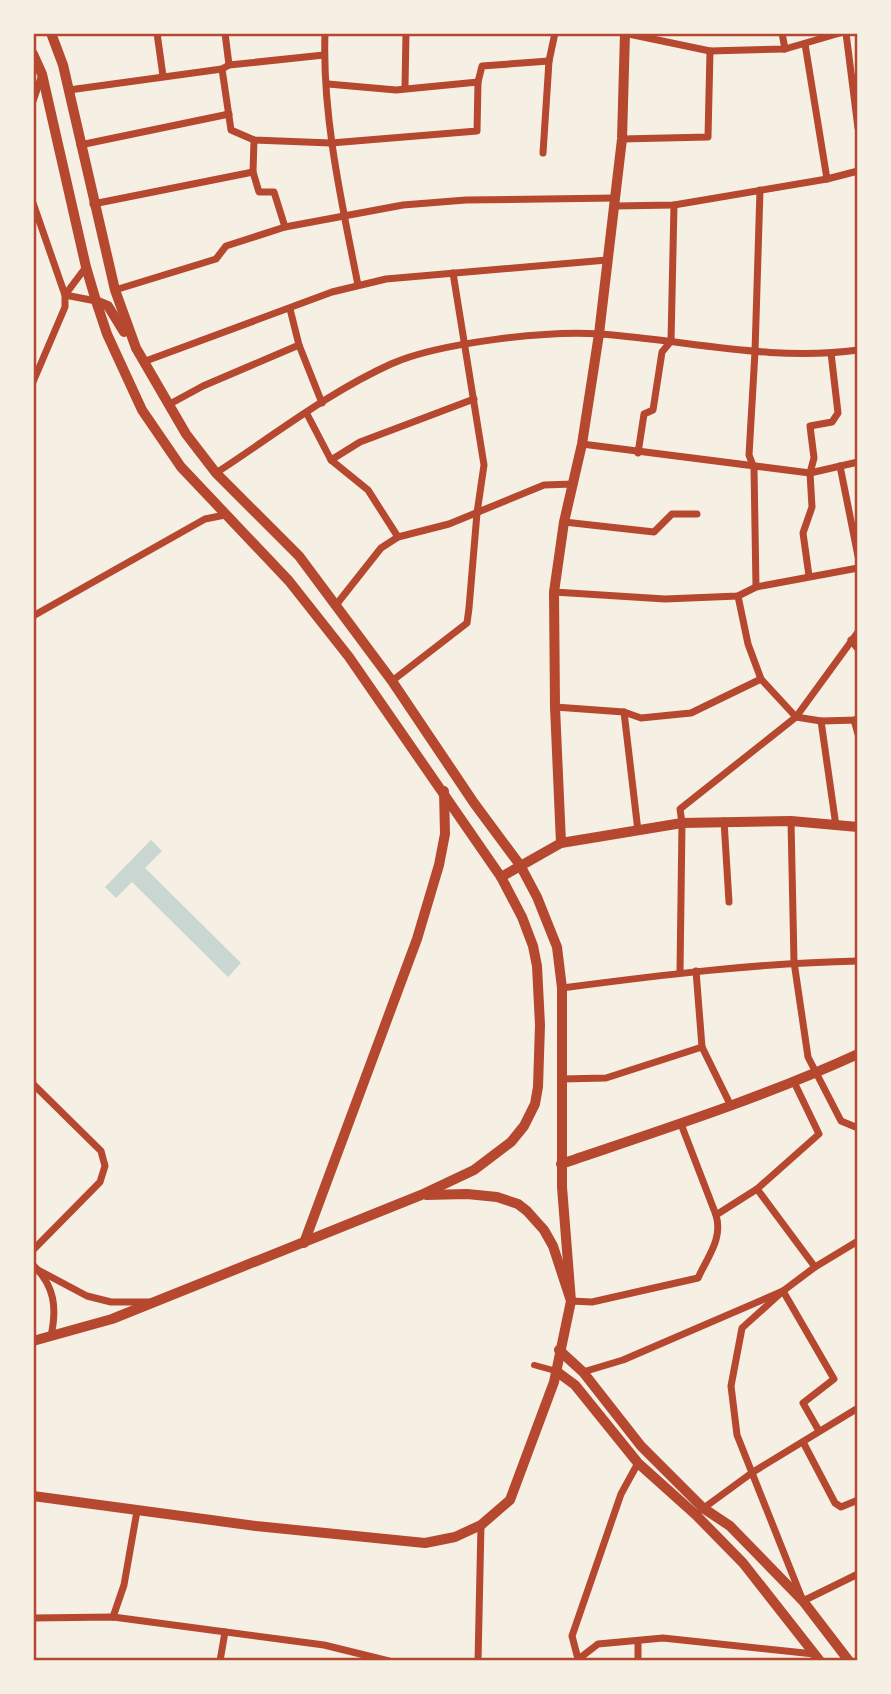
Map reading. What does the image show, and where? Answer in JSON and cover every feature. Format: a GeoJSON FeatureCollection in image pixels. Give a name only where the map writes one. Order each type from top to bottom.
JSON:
{"type":"FeatureCollection","features":[{"type":"Feature","properties":{"kind":"main road"},"geometry":{"type":"LineString","coordinates":[[33,1496],[137,1511],[425,1543],[455,1537],[481,1525],[509,1500],[556,1371],[571,1301],[561,1164],[562,988],[559,956],[552,931],[520,865],[474,803],[392,681],[299,556],[216,474],[168,405],[143,362],[115,290],[63,65],[51,33]]}},
{"type":"Feature","properties":{"kind":"main road"},"geometry":{"type":"LineString","coordinates":[[33,54],[42,74],[96,301],[107,334],[142,410],[181,467],[289,581],[341,646],[444,791],[501,877],[522,916],[537,966],[540,1025],[535,1104],[524,1126],[500,1152],[474,1170],[421,1195],[112,1319],[33,1341]]}},
{"type":"Feature","properties":{"kind":"main road"},"geometry":{"type":"LineString","coordinates":[[96,301],[108,306],[136,348]]}},
{"type":"Feature","properties":{"kind":"main road"},"geometry":{"type":"LineString","coordinates":[[304,1243],[417,939],[445,834],[444,791]]}},
{"type":"Feature","properties":{"kind":"main road"},"geometry":{"type":"LineString","coordinates":[[501,877],[561,843],[682,824],[791,821],[858,827]]}},
{"type":"Feature","properties":{"kind":"main road"},"geometry":{"type":"LineString","coordinates":[[561,1164],[731,1106],[858,1054]]}},
{"type":"Feature","properties":{"kind":"main road"},"geometry":{"type":"LineString","coordinates":[[421,1195],[467,1194],[498,1197],[518,1204],[544,1230],[553,1246],[571,1301]]}},
{"type":"Feature","properties":{"kind":"main road"},"geometry":{"type":"LineString","coordinates":[[559,1350],[583,1372],[641,1446],[743,1563],[818,1658]]}},
{"type":"Feature","properties":{"kind":"main road"},"geometry":{"type":"LineString","coordinates":[[556,1371],[575,1385],[638,1463],[699,1511],[730,1526],[803,1601],[849,1661]]}},
{"type":"Feature","properties":{"kind":"street"},"geometry":{"type":"LineString","coordinates":[[157,33],[163,76]]}},
{"type":"Feature","properties":{"kind":"street"},"geometry":{"type":"LineString","coordinates":[[225,33],[231,130],[254,140],[331,143],[477,131],[478,82],[482,66],[549,61]]}},
{"type":"Feature","properties":{"kind":"street"},"geometry":{"type":"LineString","coordinates":[[325,33],[324,55],[331,143],[358,285]]}},
{"type":"Feature","properties":{"kind":"street"},"geometry":{"type":"LineString","coordinates":[[405,88],[406,33]]}},
{"type":"Feature","properties":{"kind":"street"},"geometry":{"type":"LineString","coordinates":[[543,153],[549,61],[555,33]]}},
{"type":"Feature","properties":{"kind":"street"},"geometry":{"type":"LineString","coordinates":[[561,843],[555,707],[554,592],[564,522],[582,444],[616,202],[622,139],[625,33],[710,51],[785,48],[843,33],[858,128]]}},
{"type":"Feature","properties":{"kind":"street"},"geometry":{"type":"LineString","coordinates":[[782,33],[785,48]]}},
{"type":"Feature","properties":{"kind":"street"},"geometry":{"type":"LineString","coordinates":[[805,44],[827,179]]}},
{"type":"Feature","properties":{"kind":"street"},"geometry":{"type":"LineString","coordinates":[[622,139],[708,137],[710,51]]}},
{"type":"Feature","properties":{"kind":"street"},"geometry":{"type":"LineString","coordinates":[[69,90],[324,55]]}},
{"type":"Feature","properties":{"kind":"street"},"geometry":{"type":"LineString","coordinates":[[33,101],[42,74]]}},
{"type":"Feature","properties":{"kind":"street"},"geometry":{"type":"LineString","coordinates":[[328,84],[396,90],[478,82]]}},
{"type":"Feature","properties":{"kind":"street"},"geometry":{"type":"LineString","coordinates":[[80,145],[229,114]]}},
{"type":"Feature","properties":{"kind":"street"},"geometry":{"type":"LineString","coordinates":[[254,140],[253,172],[259,192],[274,192],[285,227]]}},
{"type":"Feature","properties":{"kind":"street"},"geometry":{"type":"LineString","coordinates":[[115,290],[216,259],[226,246],[285,227],[403,205],[466,200],[674,205],[827,179],[858,171]]}},
{"type":"Feature","properties":{"kind":"street"},"geometry":{"type":"LineString","coordinates":[[93,204],[253,172]]}},
{"type":"Feature","properties":{"kind":"street"},"geometry":{"type":"LineString","coordinates":[[756,587],[754,468],[749,455],[760,190]]}},
{"type":"Feature","properties":{"kind":"street"},"geometry":{"type":"LineString","coordinates":[[33,204],[65,295],[65,307],[33,382]]}},
{"type":"Feature","properties":{"kind":"street"},"geometry":{"type":"LineString","coordinates":[[638,453],[644,414],[653,410],[662,352],[671,341],[674,205]]}},
{"type":"Feature","properties":{"kind":"street"},"geometry":{"type":"LineString","coordinates":[[143,362],[332,292],[358,285],[386,279],[607,260]]}},
{"type":"Feature","properties":{"kind":"street"},"geometry":{"type":"LineString","coordinates":[[65,295],[86,267]]}},
{"type":"Feature","properties":{"kind":"street"},"geometry":{"type":"LineString","coordinates":[[392,681],[467,623],[484,465],[453,273]]}},
{"type":"Feature","properties":{"kind":"street"},"geometry":{"type":"LineString","coordinates":[[65,295],[96,301]]}},
{"type":"Feature","properties":{"kind":"street"},"geometry":{"type":"LineString","coordinates":[[290,309],[299,345],[322,403]]}},
{"type":"Feature","properties":{"kind":"street"},"geometry":{"type":"LineString","coordinates":[[216,474],[348,385],[394,362],[463,345],[574,333],[671,341],[755,352],[831,354],[858,350]]}},
{"type":"Feature","properties":{"kind":"street"},"geometry":{"type":"LineString","coordinates":[[168,405],[204,386],[299,345]]}},
{"type":"Feature","properties":{"kind":"street"},"geometry":{"type":"LineString","coordinates":[[808,576],[803,533],[812,507],[810,473],[814,458],[810,426],[832,422],[838,413],[831,354]]}},
{"type":"Feature","properties":{"kind":"street"},"geometry":{"type":"LineString","coordinates":[[331,460],[360,442],[474,399]]}},
{"type":"Feature","properties":{"kind":"street"},"geometry":{"type":"LineString","coordinates":[[307,414],[331,460],[368,491],[398,537]]}},
{"type":"Feature","properties":{"kind":"street"},"geometry":{"type":"LineString","coordinates":[[582,444],[754,468],[810,473],[858,461]]}},
{"type":"Feature","properties":{"kind":"street"},"geometry":{"type":"LineString","coordinates":[[840,466],[858,556]]}},
{"type":"Feature","properties":{"kind":"street"},"geometry":{"type":"LineString","coordinates":[[335,605],[381,548],[398,537],[449,524],[544,485],[573,484]]}},
{"type":"Feature","properties":{"kind":"street"},"geometry":{"type":"LineString","coordinates":[[564,522],[654,532],[672,514],[697,514]]}},
{"type":"Feature","properties":{"kind":"street"},"geometry":{"type":"LineString","coordinates":[[33,616],[205,519],[225,515]]}},
{"type":"Feature","properties":{"kind":"street"},"geometry":{"type":"LineString","coordinates":[[554,592],[665,599],[738,596],[756,587],[858,568]]}},
{"type":"Feature","properties":{"kind":"street"},"geometry":{"type":"LineString","coordinates":[[738,596],[748,644],[761,678],[796,717],[821,721],[856,720],[858,734]]}},
{"type":"Feature","properties":{"kind":"street"},"geometry":{"type":"LineString","coordinates":[[680,972],[680,809],[796,717],[858,632]]}},
{"type":"Feature","properties":{"kind":"street"},"geometry":{"type":"LineString","coordinates":[[851,640],[858,649]]}},
{"type":"Feature","properties":{"kind":"street"},"geometry":{"type":"LineString","coordinates":[[555,707],[624,712],[640,718],[691,713],[761,678]]}},
{"type":"Feature","properties":{"kind":"street"},"geometry":{"type":"LineString","coordinates":[[624,712],[638,831]]}},
{"type":"Feature","properties":{"kind":"street"},"geometry":{"type":"LineString","coordinates":[[821,721],[836,826]]}},
{"type":"Feature","properties":{"kind":"street"},"geometry":{"type":"LineString","coordinates":[[724,821],[729,902]]}},
{"type":"Feature","properties":{"kind":"street"},"geometry":{"type":"LineString","coordinates":[[791,821],[794,962],[807,1057],[841,1121],[858,1129]]}},
{"type":"Feature","properties":{"kind":"street"},"geometry":{"type":"LineString","coordinates":[[562,988],[680,972],[794,962],[858,961]]}},
{"type":"Feature","properties":{"kind":"street"},"geometry":{"type":"LineString","coordinates":[[696,971],[702,1047],[731,1106]]}},
{"type":"Feature","properties":{"kind":"street"},"geometry":{"type":"LineString","coordinates":[[562,1079],[606,1078],[702,1047]]}},
{"type":"Feature","properties":{"kind":"street"},"geometry":{"type":"LineString","coordinates":[[716,1215],[757,1189],[819,1133],[794,1082]]}},
{"type":"Feature","properties":{"kind":"street"},"geometry":{"type":"LineString","coordinates":[[33,1084],[101,1151],[105,1166],[100,1182],[33,1251]]}},
{"type":"Feature","properties":{"kind":"street"},"geometry":{"type":"LineString","coordinates":[[571,1301],[592,1302],[698,1278],[718,1240],[719,1225],[681,1124]]}},
{"type":"Feature","properties":{"kind":"street"},"geometry":{"type":"LineString","coordinates":[[757,1189],[815,1267]]}},
{"type":"Feature","properties":{"kind":"street"},"geometry":{"type":"LineString","coordinates":[[858,1241],[815,1267],[783,1291],[742,1328],[731,1386],[737,1435],[803,1601],[858,1574]]}},
{"type":"Feature","properties":{"kind":"street"},"geometry":{"type":"LineString","coordinates":[[36,1268],[87,1296],[111,1303],[155,1302]]}},
{"type":"Feature","properties":{"kind":"street"},"geometry":{"type":"LineString","coordinates":[[36,1268],[54,1297],[55,1315],[51,1336]]}},
{"type":"Feature","properties":{"kind":"street"},"geometry":{"type":"LineString","coordinates":[[583,1372],[623,1360],[783,1291]]}},
{"type":"Feature","properties":{"kind":"street"},"geometry":{"type":"LineString","coordinates":[[783,1291],[834,1380],[803,1403],[819,1431]]}},
{"type":"Feature","properties":{"kind":"street"},"geometry":{"type":"LineString","coordinates":[[534,1365],[556,1371]]}},
{"type":"Feature","properties":{"kind":"street"},"geometry":{"type":"LineString","coordinates":[[699,1511],[753,1472],[858,1408]]}},
{"type":"Feature","properties":{"kind":"street"},"geometry":{"type":"LineString","coordinates":[[803,1442],[835,1503],[841,1507],[858,1500]]}},
{"type":"Feature","properties":{"kind":"street"},"geometry":{"type":"LineString","coordinates":[[638,1463],[621,1494],[575,1625],[572,1636],[577,1660],[598,1644],[663,1638],[818,1658]]}},
{"type":"Feature","properties":{"kind":"street"},"geometry":{"type":"LineString","coordinates":[[113,1617],[124,1585],[137,1511]]}},
{"type":"Feature","properties":{"kind":"street"},"geometry":{"type":"LineString","coordinates":[[478,1661],[481,1525]]}},
{"type":"Feature","properties":{"kind":"street"},"geometry":{"type":"LineString","coordinates":[[33,1618],[113,1617],[324,1645],[389,1661]]}},
{"type":"Feature","properties":{"kind":"street"},"geometry":{"type":"LineString","coordinates":[[220,1661],[225,1633]]}},
{"type":"Feature","properties":{"kind":"street"},"geometry":{"type":"LineString","coordinates":[[638,1641],[638,1661]]}},
{"type":"Feature","properties":{"kind":"shaded area"},"geometry":{"type":"Polygon","coordinates":[[[151,840],[162,851],[145,868],[241,963],[228,977],[132,882],[116,898],[105,887],[151,840]]]}}]}
